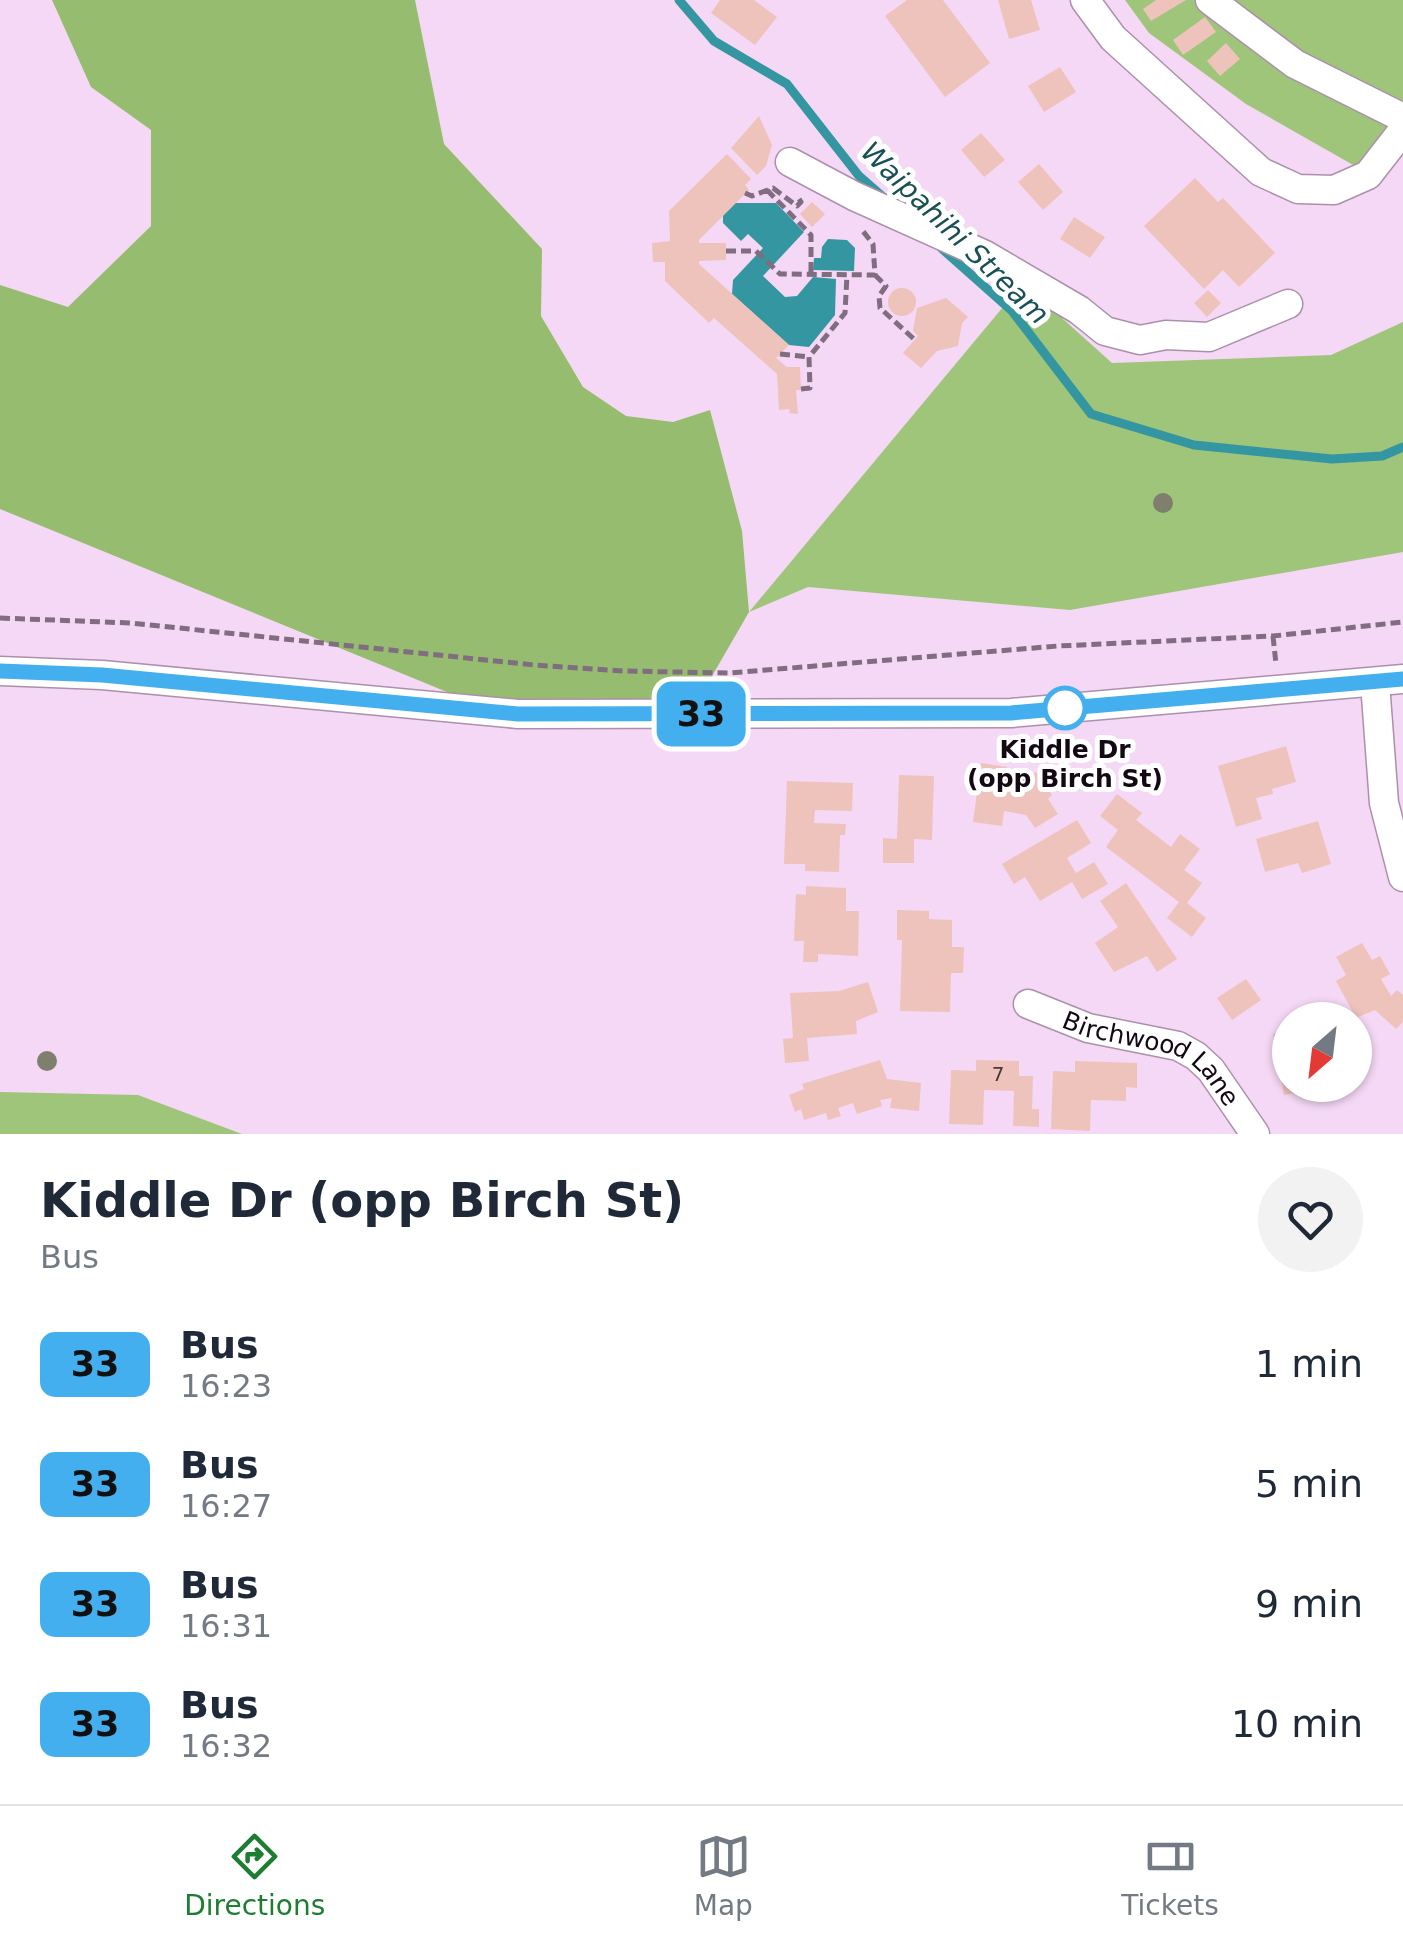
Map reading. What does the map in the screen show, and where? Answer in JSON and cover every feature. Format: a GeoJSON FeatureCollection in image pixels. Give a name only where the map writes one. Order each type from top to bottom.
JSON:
{"type":"FeatureCollection","features":[{"type":"Feature","properties":{"kind":"street"},"geometry":{"type":"LineString","coordinates":[[1085,0],[1113,38],[1246,158],[1262,172],[1298,189],[1334,190],[1368,175],[1403,130]]}},
{"type":"Feature","properties":{"kind":"street"},"geometry":{"type":"LineString","coordinates":[[1210,0],[1295,64],[1403,118]]}},
{"type":"Feature","properties":{"kind":"street"},"geometry":{"type":"LineString","coordinates":[[790,162],[854,196],[986,255],[1078,310],[1105,331],[1140,340],[1166,335],[1210,337],[1288,304]]}},
{"type":"Feature","properties":{"kind":"street"},"geometry":{"type":"LineString","coordinates":[[0,670],[102,675],[518,714],[1011,713],[1389,681],[1384,803],[1403,876]]}},
{"type":"Feature","properties":{"kind":"street","name":"Birchwood Lane"},"geometry":{"type":"LineString","coordinates":[[1028,1004],[1088,1028],[1178,1046],[1211,1070],[1255,1134]]}},
{"type":"Feature","properties":{"kind":"path"},"geometry":{"type":"LineString","coordinates":[[767,190],[811,235],[811,274]]}},
{"type":"Feature","properties":{"kind":"path"},"geometry":{"type":"LineString","coordinates":[[860,227],[873,244],[874,275]]}},
{"type":"Feature","properties":{"kind":"path"},"geometry":{"type":"LineString","coordinates":[[726,251],[756,251],[780,274],[874,275],[886,286],[878,296],[880,308],[915,340]]}},
{"type":"Feature","properties":{"kind":"path"},"geometry":{"type":"LineString","coordinates":[[801,389],[810,388],[809,357],[844,314],[847,274]]}},
{"type":"Feature","properties":{"kind":"path"},"geometry":{"type":"LineString","coordinates":[[780,354],[809,357]]}},
{"type":"Feature","properties":{"kind":"path"},"geometry":{"type":"LineString","coordinates":[[0,618],[130,622],[624,672],[730,673],[1058,646],[1274,636],[1403,622]]}},
{"type":"Feature","properties":{"kind":"path"},"geometry":{"type":"LineString","coordinates":[[1274,636],[1276,664]]}},
{"type":"Feature","properties":{"kind":"shaded area"},"geometry":{"type":"Polygon","coordinates":[[[52,0],[415,0],[444,144],[542,249],[541,316],[583,387],[626,416],[673,422],[710,410],[742,531],[749,612],[689,716],[474,703],[0,509],[0,285],[68,307],[151,226],[151,130],[91,87],[52,0]]]}},
{"type":"Feature","properties":{"kind":"shaded area"},"geometry":{"type":"Polygon","coordinates":[[[1125,0],[1403,0],[1403,155],[1362,170],[1246,104],[1149,33],[1125,0]]]}},
{"type":"Feature","properties":{"kind":"shaded area"},"geometry":{"type":"Polygon","coordinates":[[[734,203],[776,203],[804,232],[763,276],[785,297],[797,296],[813,277],[836,279],[835,315],[809,347],[789,345],[732,294],[733,280],[763,248],[748,234],[741,241],[723,223],[723,214],[734,203]]]}},
{"type":"Feature","properties":{"kind":"shaded area"},"geometry":{"type":"Polygon","coordinates":[[[828,239],[847,240],[855,248],[854,271],[813,270],[814,258],[821,258],[828,239]]]}},
{"type":"Feature","properties":{"kind":"shaded area"},"geometry":{"type":"Polygon","coordinates":[[[1023,283],[1112,363],[1331,355],[1403,322],[1403,552],[1070,610],[808,587],[749,612],[1023,283]]]}},
{"type":"Feature","properties":{"kind":"shaded area"},"geometry":{"type":"Polygon","coordinates":[[[0,1092],[138,1095],[242,1134],[0,1134],[0,1092]]]}},
{"type":"Feature","properties":{"kind":"building"},"geometry":{"type":"Polygon","coordinates":[[[720,0],[754,0],[777,17],[755,45],[711,13],[720,0]]]}},
{"type":"Feature","properties":{"kind":"building"},"geometry":{"type":"Polygon","coordinates":[[[907,0],[943,0],[990,63],[945,97],[885,16],[907,0]]]}},
{"type":"Feature","properties":{"kind":"building"},"geometry":{"type":"Polygon","coordinates":[[[998,0],[1031,0],[1040,30],[1009,39],[998,0]]]}},
{"type":"Feature","properties":{"kind":"building"},"geometry":{"type":"Polygon","coordinates":[[[1156,0],[1186,0],[1151,21],[1143,9],[1156,0]]]}},
{"type":"Feature","properties":{"kind":"building"},"geometry":{"type":"Polygon","coordinates":[[[1205,17],[1216,32],[1183,55],[1173,40],[1205,17]]]}},
{"type":"Feature","properties":{"kind":"building"},"geometry":{"type":"Polygon","coordinates":[[[1226,43],[1240,59],[1220,76],[1207,61],[1226,43]]]}},
{"type":"Feature","properties":{"kind":"building"},"geometry":{"type":"Polygon","coordinates":[[[1060,67],[1076,92],[1044,112],[1028,86],[1060,67]]]}},
{"type":"Feature","properties":{"kind":"building"},"geometry":{"type":"Polygon","coordinates":[[[759,116],[772,145],[766,166],[757,175],[731,148],[759,116]]]}},
{"type":"Feature","properties":{"kind":"building"},"geometry":{"type":"Polygon","coordinates":[[[981,133],[1005,160],[984,177],[961,150],[981,133]]]}},
{"type":"Feature","properties":{"kind":"building"},"geometry":{"type":"Polygon","coordinates":[[[727,154],[751,179],[745,185],[749,190],[699,240],[726,243],[726,260],[699,264],[789,345],[776,358],[787,367],[800,367],[801,390],[796,390],[798,414],[789,413],[790,409],[779,410],[777,374],[714,318],[709,323],[665,281],[665,262],[653,262],[652,243],[670,241],[669,211],[727,154]]]}},
{"type":"Feature","properties":{"kind":"building"},"geometry":{"type":"Polygon","coordinates":[[[1039,164],[1063,192],[1043,210],[1018,182],[1039,164]]]}},
{"type":"Feature","properties":{"kind":"building"},"geometry":{"type":"Polygon","coordinates":[[[1195,178],[1218,202],[1223,198],[1275,253],[1239,287],[1223,270],[1204,289],[1144,226],[1195,178]]]}},
{"type":"Feature","properties":{"kind":"building"},"geometry":{"type":"Polygon","coordinates":[[[812,202],[825,214],[812,227],[800,214],[812,202]]]}},
{"type":"Feature","properties":{"kind":"building"},"geometry":{"type":"Polygon","coordinates":[[[1074,217],[1105,237],[1090,258],[1060,239],[1074,217]]]}},
{"type":"Feature","properties":{"kind":"building"},"geometry":{"type":"Polygon","coordinates":[[[902,288],[912,292],[916,302],[912,312],[902,316],[892,312],[888,302],[892,292],[902,288]]]}},
{"type":"Feature","properties":{"kind":"building"},"geometry":{"type":"Polygon","coordinates":[[[1208,290],[1221,303],[1207,317],[1194,303],[1208,290]]]}},
{"type":"Feature","properties":{"kind":"building"},"geometry":{"type":"Polygon","coordinates":[[[946,298],[968,317],[962,323],[958,346],[937,351],[921,368],[903,353],[918,336],[913,331],[917,308],[946,298]]]}},
{"type":"Feature","properties":{"kind":"building"},"geometry":{"type":"Polygon","coordinates":[[[1286,746],[1296,782],[1256,798],[1262,819],[1236,827],[1218,766],[1286,746]]]}},
{"type":"Feature","properties":{"kind":"building"},"geometry":{"type":"Polygon","coordinates":[[[981,763],[1007,767],[1006,773],[1029,777],[1036,772],[1052,795],[1048,799],[1058,814],[1035,828],[1026,815],[1004,811],[1002,826],[973,822],[981,763]]]}},
{"type":"Feature","properties":{"kind":"building"},"geometry":{"type":"Polygon","coordinates":[[[899,775],[934,776],[932,840],[914,839],[914,863],[883,863],[883,838],[897,839],[899,775]]]}},
{"type":"Feature","properties":{"kind":"building"},"geometry":{"type":"Polygon","coordinates":[[[787,781],[853,783],[852,811],[815,810],[814,823],[846,824],[845,835],[840,835],[839,872],[805,871],[805,864],[784,864],[787,781]]]}},
{"type":"Feature","properties":{"kind":"building"},"geometry":{"type":"Polygon","coordinates":[[[1117,794],[1142,813],[1136,820],[1171,847],[1180,834],[1200,849],[1184,870],[1202,883],[1187,903],[1206,918],[1192,937],[1167,918],[1179,902],[1106,847],[1118,830],[1100,816],[1117,794]]]}},
{"type":"Feature","properties":{"kind":"building"},"geometry":{"type":"Polygon","coordinates":[[[1077,820],[1091,843],[1067,858],[1076,873],[1094,862],[1108,884],[1082,899],[1072,882],[1040,901],[1025,877],[1014,884],[1002,864],[1077,820]]]}},
{"type":"Feature","properties":{"kind":"building"},"geometry":{"type":"Polygon","coordinates":[[[1318,821],[1331,864],[1302,873],[1298,863],[1265,872],[1256,839],[1318,821]]]}},
{"type":"Feature","properties":{"kind":"building"},"geometry":{"type":"Polygon","coordinates":[[[1126,883],[1177,959],[1157,972],[1147,956],[1114,972],[1095,943],[1118,927],[1100,901],[1126,883]]]}},
{"type":"Feature","properties":{"kind":"building"},"geometry":{"type":"Polygon","coordinates":[[[806,886],[846,888],[846,911],[859,911],[858,956],[818,954],[818,962],[803,962],[804,941],[794,941],[796,894],[806,895],[806,886]]]}},
{"type":"Feature","properties":{"kind":"building"},"geometry":{"type":"Polygon","coordinates":[[[897,910],[929,911],[929,919],[952,920],[952,947],[964,947],[963,973],[951,973],[950,1012],[900,1011],[902,940],[897,940],[897,910]]]}},
{"type":"Feature","properties":{"kind":"building"},"geometry":{"type":"Polygon","coordinates":[[[1362,943],[1372,960],[1380,956],[1390,974],[1381,979],[1391,996],[1397,990],[1403,995],[1403,1022],[1396,1029],[1372,1011],[1372,1002],[1347,1002],[1336,981],[1346,975],[1336,957],[1362,943]]]}},
{"type":"Feature","properties":{"kind":"building"},"geometry":{"type":"Polygon","coordinates":[[[1246,979],[1261,1000],[1232,1020],[1217,998],[1246,979]]]}},
{"type":"Feature","properties":{"kind":"building"},"geometry":{"type":"Polygon","coordinates":[[[868,982],[878,1012],[856,1021],[857,1034],[807,1038],[809,1061],[785,1063],[783,1039],[793,1038],[790,993],[839,991],[868,982]]]}},
{"type":"Feature","properties":{"kind":"building"},"geometry":{"type":"Polygon","coordinates":[[[880,1060],[887,1079],[921,1083],[919,1111],[890,1108],[892,1098],[880,1100],[882,1106],[857,1114],[853,1103],[838,1108],[841,1116],[828,1120],[826,1113],[804,1120],[801,1109],[795,1112],[789,1095],[804,1089],[802,1084],[880,1060]]]}},
{"type":"Feature","properties":{"kind":"building"},"geometry":{"type":"Polygon","coordinates":[[[976,1060],[1019,1061],[1019,1076],[1033,1076],[1032,1109],[1039,1109],[1039,1127],[1013,1126],[1014,1091],[984,1090],[983,1125],[949,1124],[951,1070],[976,1071],[976,1060]]]}},
{"type":"Feature","properties":{"kind":"building"},"geometry":{"type":"Polygon","coordinates":[[[1075,1061],[1137,1063],[1137,1088],[1126,1087],[1126,1101],[1091,1100],[1090,1131],[1051,1129],[1053,1071],[1075,1072],[1075,1061]]]}},
{"type":"Feature","properties":{"kind":"waterway","name":"Waipahihi Stream"},"geometry":{"type":"LineString","coordinates":[[679,0],[714,41],[787,84],[859,176],[883,197]]}},
{"type":"Feature","properties":{"kind":"waterway","name":"Waipahihi Stream"},"geometry":{"type":"LineString","coordinates":[[940,247],[1012,311],[1091,414],[1194,445],[1332,459],[1382,456],[1403,447]]}},
{"type":"Feature","properties":{"kind":"bus line","name":"33"},"geometry":{"type":"LineString","coordinates":[[0,671],[102,675],[518,714],[1011,713],[1403,679]]}},
{"type":"Feature","properties":{"kind":"place","name":"Kiddle Dr (opp Birch St)"},"geometry":{"type":"Point","coordinates":[1065,708]}}]}
